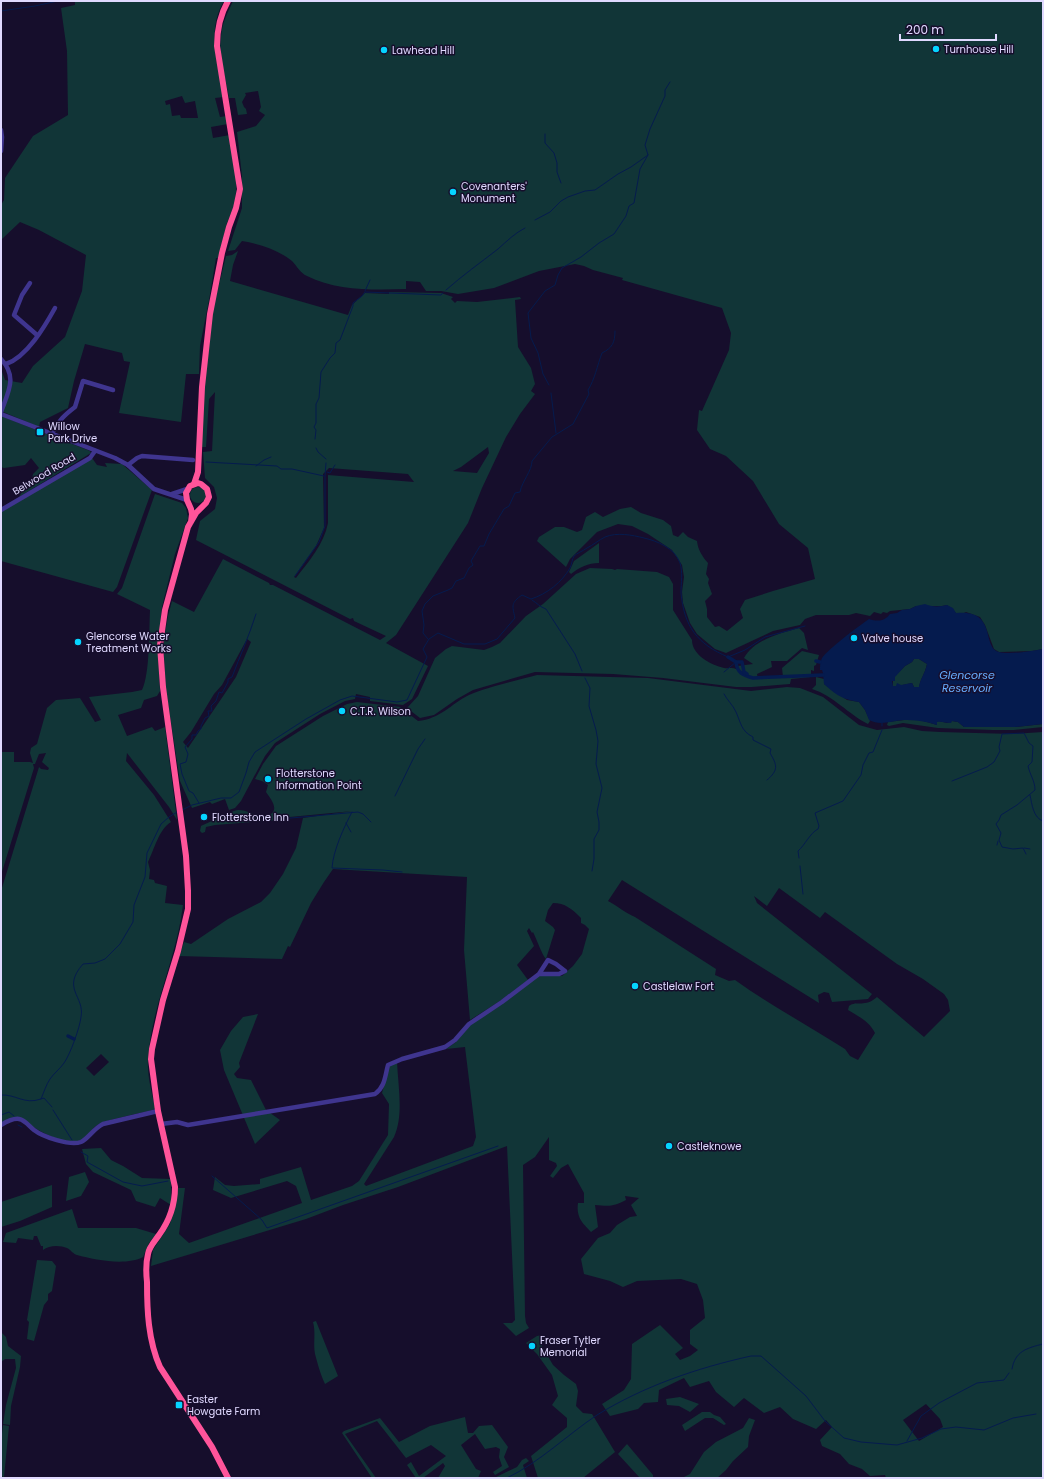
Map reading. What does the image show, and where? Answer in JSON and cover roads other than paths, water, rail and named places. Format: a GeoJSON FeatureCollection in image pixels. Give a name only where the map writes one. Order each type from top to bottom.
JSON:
{"type":"FeatureCollection","features":[{"type":"Feature","properties":{"kind":"highway"},"geometry":{"type":"LineString","coordinates":[[194,484],[198,472],[202,387],[210,314],[222,253],[236,208],[240,189],[218,46],[219,24],[228,1]]}},
{"type":"Feature","properties":{"kind":"highway"},"geometry":{"type":"LineString","coordinates":[[190,522],[208,501],[209,493],[201,484],[198,472]]}},
{"type":"Feature","properties":{"kind":"highway"},"geometry":{"type":"LineString","coordinates":[[201,484],[194,484],[187,489],[186,493],[192,514],[165,610],[160,645],[162,687],[187,870],[188,909],[178,951],[163,1000],[152,1049],[151,1068],[158,1111],[175,1186],[175,1197],[171,1216],[148,1253],[147,1308],[154,1354],[160,1366],[212,1447],[228,1478]]}},
{"type":"Feature","properties":{"kind":"highway"},"geometry":{"type":"LineString","coordinates":[[188,502],[196,507],[203,506]]}},
{"type":"Feature","properties":{"kind":"street"},"geometry":{"type":"LineString","coordinates":[[1,130],[1,151]]}},
{"type":"Feature","properties":{"kind":"street"},"geometry":{"type":"LineString","coordinates":[[30,283],[22,295],[14,315],[37,335]]}},
{"type":"Feature","properties":{"kind":"street"},"geometry":{"type":"LineString","coordinates":[[6,364],[18,356],[44,327],[55,308]]}},
{"type":"Feature","properties":{"kind":"street"},"geometry":{"type":"LineString","coordinates":[[1,359],[10,370],[12,379],[1,413],[115,458],[128,466],[154,489],[188,502]]}},
{"type":"Feature","properties":{"kind":"street"},"geometry":{"type":"LineString","coordinates":[[52,434],[60,419],[75,407],[83,381],[113,390]]}},
{"type":"Feature","properties":{"kind":"street","name":"Belwood Road"},"geometry":{"type":"LineString","coordinates":[[1,510],[90,458],[95,451]]}},
{"type":"Feature","properties":{"kind":"street"},"geometry":{"type":"LineString","coordinates":[[128,466],[137,458],[142,456],[193,460]]}},
{"type":"Feature","properties":{"kind":"street"},"geometry":{"type":"LineString","coordinates":[[170,495],[187,489]]}},
{"type":"Feature","properties":{"kind":"street"},"geometry":{"type":"LineString","coordinates":[[161,1124],[177,1122],[188,1125],[375,1094],[381,1090],[383,1086],[388,1065],[445,1047],[455,1040],[469,1024],[502,1002],[538,974],[548,960],[565,971],[559,974],[538,974]]}},
{"type":"Feature","properties":{"kind":"street"},"geometry":{"type":"LineString","coordinates":[[1,1125],[14,1119],[20,1119],[44,1136],[76,1143],[85,1140],[96,1127],[103,1124],[158,1111]]}},
{"type":"Feature","properties":{"kind":"water","name":"Glencorse Reservoir"},"geometry":{"type":"Polygon","coordinates":[[[925,604],[930,606],[947,605],[953,608],[956,613],[969,613],[978,617],[983,622],[994,649],[999,652],[1014,653],[1043,649],[1043,724],[1015,727],[964,727],[958,722],[952,721],[951,723],[937,722],[937,725],[907,720],[877,723],[869,720],[865,710],[859,702],[840,696],[824,684],[823,673],[822,670],[820,670],[820,666],[822,658],[825,654],[869,619],[881,620],[890,614],[925,604]],[[914,659],[905,666],[895,677],[895,681],[892,681],[893,686],[896,686],[897,683],[901,685],[912,683],[914,687],[919,687],[927,664],[919,659],[914,659]]]}},
{"type":"Feature","properties":{"kind":"waterway"},"geometry":{"type":"LineString","coordinates":[[1,11],[58,1]]}},
{"type":"Feature","properties":{"kind":"waterway"},"geometry":{"type":"LineString","coordinates":[[535,220],[550,212],[561,201],[568,197],[585,191],[595,190],[648,155],[645,145],[650,129],[665,96],[665,90],[670,82]]}},
{"type":"Feature","properties":{"kind":"waterway"},"geometry":{"type":"LineString","coordinates":[[545,134],[545,143],[554,153],[557,163],[557,172],[561,183]]}},
{"type":"Feature","properties":{"kind":"waterway"},"geometry":{"type":"LineString","coordinates":[[549,385],[543,374],[538,353],[531,338],[528,313],[545,291],[555,285],[562,268],[614,234],[626,216],[629,206],[634,203],[640,169],[648,155]]}},
{"type":"Feature","properties":{"kind":"waterway"},"geometry":{"type":"LineString","coordinates":[[446,290],[514,235],[525,228]]}},
{"type":"Feature","properties":{"kind":"waterway"},"geometry":{"type":"LineString","coordinates":[[365,291],[370,280]]}},
{"type":"Feature","properties":{"kind":"waterway"},"geometry":{"type":"LineString","coordinates":[[315,439],[316,430],[314,427],[316,423],[316,404],[319,398],[321,372],[335,353],[336,343],[340,340],[353,303],[365,292],[441,295],[443,293]]}},
{"type":"Feature","properties":{"kind":"waterway"},"geometry":{"type":"LineString","coordinates":[[428,639],[423,633],[424,625],[422,611],[425,604],[433,596],[452,588],[456,581],[464,578],[469,568],[473,565],[471,561],[480,546],[484,546],[489,534],[504,509],[509,506],[515,493],[520,492],[532,465],[532,461],[552,437],[573,424],[589,394],[588,390],[602,353],[611,347],[614,342],[615,331]]}},
{"type":"Feature","properties":{"kind":"waterway"},"geometry":{"type":"LineString","coordinates":[[551,393],[556,433]]}},
{"type":"Feature","properties":{"kind":"waterway"},"geometry":{"type":"LineString","coordinates":[[316,448],[318,452],[326,459]]}},
{"type":"Feature","properties":{"kind":"waterway"},"geometry":{"type":"LineString","coordinates":[[256,466],[271,457]]}},
{"type":"Feature","properties":{"kind":"waterway"},"geometry":{"type":"LineString","coordinates":[[206,462],[277,466],[281,469],[292,469],[324,476]]}},
{"type":"Feature","properties":{"kind":"waterway"},"geometry":{"type":"LineString","coordinates":[[295,576],[319,542],[325,526],[326,463]]}},
{"type":"Feature","properties":{"kind":"waterway"},"geometry":{"type":"LineString","coordinates":[[327,472],[330,473],[335,465]]}},
{"type":"Feature","properties":{"kind":"waterway"},"geometry":{"type":"LineString","coordinates":[[182,810],[192,805],[221,798],[231,798],[239,792],[249,762],[255,752],[306,719],[340,700],[352,696],[397,702],[407,700],[427,657],[423,649],[429,639],[438,633],[464,644],[485,644],[497,639],[515,618],[513,605],[518,598],[522,595],[531,599],[548,591],[567,573],[574,556],[610,535],[624,534],[649,539],[660,543],[674,553],[681,566],[681,593],[685,615],[689,624],[700,640],[717,652],[728,657],[745,650],[765,637],[805,626]]}},
{"type":"Feature","properties":{"kind":"waterway"},"geometry":{"type":"LineString","coordinates":[[532,600],[546,609],[575,654],[582,671]]}},
{"type":"Feature","properties":{"kind":"waterway"},"geometry":{"type":"LineString","coordinates":[[199,803],[193,793],[189,791],[182,774],[180,764],[186,762],[188,754],[185,747],[192,739],[192,735],[196,735],[201,729],[205,718],[209,716],[208,711],[212,711],[211,706],[216,701],[219,692],[222,693],[228,679],[232,677],[256,614]]}},
{"type":"Feature","properties":{"kind":"waterway"},"geometry":{"type":"LineString","coordinates":[[728,657],[736,662],[741,673],[753,678],[823,675]]}},
{"type":"Feature","properties":{"kind":"waterway"},"geometry":{"type":"LineString","coordinates":[[816,661],[820,662]]}},
{"type":"Feature","properties":{"kind":"waterway"},"geometry":{"type":"LineString","coordinates":[[724,672],[736,662]]}},
{"type":"Feature","properties":{"kind":"waterway"},"geometry":{"type":"LineString","coordinates":[[736,662],[742,662],[744,672],[747,674]]}},
{"type":"Feature","properties":{"kind":"waterway"},"geometry":{"type":"LineString","coordinates":[[585,678],[590,688],[589,706],[598,741],[596,764],[602,788],[597,812],[599,830],[594,839],[594,859],[592,871]]}},
{"type":"Feature","properties":{"kind":"waterway"},"geometry":{"type":"LineString","coordinates":[[724,694],[735,709],[746,732],[753,737],[753,740],[771,749],[770,753],[776,767],[774,773],[767,780]]}},
{"type":"Feature","properties":{"kind":"waterway"},"geometry":{"type":"LineString","coordinates":[[799,858],[798,851],[812,833],[818,829],[819,826],[815,813],[843,801],[861,775],[863,765],[869,753],[873,752],[882,730]]}},
{"type":"Feature","properties":{"kind":"waterway"},"geometry":{"type":"LineString","coordinates":[[952,781],[987,767],[994,762],[1000,751],[999,747],[1002,734],[1024,733],[1029,743],[1033,746],[1032,762],[1028,766],[1035,790],[1017,805],[1001,815],[996,824],[1001,833],[999,840],[1002,847],[1013,849],[1023,848],[1026,854]]}},
{"type":"Feature","properties":{"kind":"waterway"},"geometry":{"type":"LineString","coordinates":[[395,796],[418,749],[425,739]]}},
{"type":"Feature","properties":{"kind":"waterway"},"geometry":{"type":"LineString","coordinates":[[1030,795],[1035,814],[1043,821]]}},
{"type":"Feature","properties":{"kind":"waterway"},"geometry":{"type":"LineString","coordinates":[[1,1095],[30,1101],[41,1099],[50,1079],[66,1059],[74,1041],[81,1017],[80,1003],[74,986],[74,980],[77,973],[83,964],[95,963],[105,959],[120,944],[133,922],[134,905],[145,877],[147,853],[161,824],[177,812]]}},
{"type":"Feature","properties":{"kind":"waterway"},"geometry":{"type":"LineString","coordinates":[[352,812],[342,832],[332,868],[402,872]]}},
{"type":"Feature","properties":{"kind":"waterway"},"geometry":{"type":"LineString","coordinates":[[280,819],[358,812],[363,814],[371,822]]}},
{"type":"Feature","properties":{"kind":"waterway"},"geometry":{"type":"LineString","coordinates":[[346,823],[351,832]]}},
{"type":"Feature","properties":{"kind":"waterway"},"geometry":{"type":"LineString","coordinates":[[997,845],[998,841]]}},
{"type":"Feature","properties":{"kind":"waterway"},"geometry":{"type":"LineString","coordinates":[[1024,848],[1030,849]]}},
{"type":"Feature","properties":{"kind":"waterway"},"geometry":{"type":"LineString","coordinates":[[800,866],[803,894]]}},
{"type":"Feature","properties":{"kind":"waterway"},"geometry":{"type":"LineString","coordinates":[[68,1036],[74,1039]]}},
{"type":"Feature","properties":{"kind":"waterway"},"geometry":{"type":"LineString","coordinates":[[41,1099],[44,1098],[52,1107]]}},
{"type":"Feature","properties":{"kind":"waterway"},"geometry":{"type":"LineString","coordinates":[[53,1110],[72,1140]]}},
{"type":"Feature","properties":{"kind":"waterway"},"geometry":{"type":"LineString","coordinates":[[1,1115],[9,1112],[14,1116]]}},
{"type":"Feature","properties":{"kind":"waterway"},"geometry":{"type":"LineString","coordinates":[[18,1125],[22,1127]]}},
{"type":"Feature","properties":{"kind":"waterway"},"geometry":{"type":"LineString","coordinates":[[212,1176],[262,1220],[267,1228],[498,1146]]}},
{"type":"Feature","properties":{"kind":"waterway"},"geometry":{"type":"LineString","coordinates":[[81,1152],[88,1156],[87,1162],[123,1182],[142,1186],[168,1181]]}},
{"type":"Feature","properties":{"kind":"waterway"},"geometry":{"type":"LineString","coordinates":[[1012,1369],[1019,1354],[1027,1349],[1043,1344]]}},
{"type":"Feature","properties":{"kind":"waterway"},"geometry":{"type":"LineString","coordinates":[[507,1478],[531,1464],[597,1415],[633,1395],[691,1372],[751,1356],[761,1356],[806,1396],[825,1421],[844,1438],[861,1442],[897,1445],[922,1438],[941,1429],[956,1427],[984,1430],[1013,1418],[1036,1414]]}},
{"type":"Feature","properties":{"kind":"waterway"},"geometry":{"type":"LineString","coordinates":[[907,1441],[921,1416],[939,1403],[977,1383],[1004,1380],[1009,1373]]}},
{"type":"Feature","properties":{"kind":"place","name":"Turnhouse Hill"},"geometry":{"type":"Point","coordinates":[936,49]}},
{"type":"Feature","properties":{"kind":"place","name":"Lawhead Hill"},"geometry":{"type":"Point","coordinates":[384,50]}},
{"type":"Feature","properties":{"kind":"place","name":"Covenanters' Monument"},"geometry":{"type":"Point","coordinates":[453,192]}},
{"type":"Feature","properties":{"kind":"place","name":"Willow Park Drive"},"geometry":{"type":"Point","coordinates":[40,432]}},
{"type":"Feature","properties":{"kind":"place","name":"Valve house"},"geometry":{"type":"Point","coordinates":[854,638]}},
{"type":"Feature","properties":{"kind":"place","name":"Glencorse Water Treatment Works"},"geometry":{"type":"Point","coordinates":[78,642]}},
{"type":"Feature","properties":{"kind":"place","name":"C.T.R. Wilson"},"geometry":{"type":"Point","coordinates":[342,711]}},
{"type":"Feature","properties":{"kind":"place","name":"Flotterstone Information Point"},"geometry":{"type":"Point","coordinates":[268,779]}},
{"type":"Feature","properties":{"kind":"place","name":"Flotterstone Inn"},"geometry":{"type":"Point","coordinates":[204,817]}},
{"type":"Feature","properties":{"kind":"place","name":"Castlelaw Fort"},"geometry":{"type":"Point","coordinates":[635,986]}},
{"type":"Feature","properties":{"kind":"place","name":"Castleknowe"},"geometry":{"type":"Point","coordinates":[669,1146]}},
{"type":"Feature","properties":{"kind":"place","name":"Fraser Tytler Memorial"},"geometry":{"type":"Point","coordinates":[532,1346]}},
{"type":"Feature","properties":{"kind":"place","name":"Easter Howgate Farm"},"geometry":{"type":"Point","coordinates":[179,1405]}}]}
